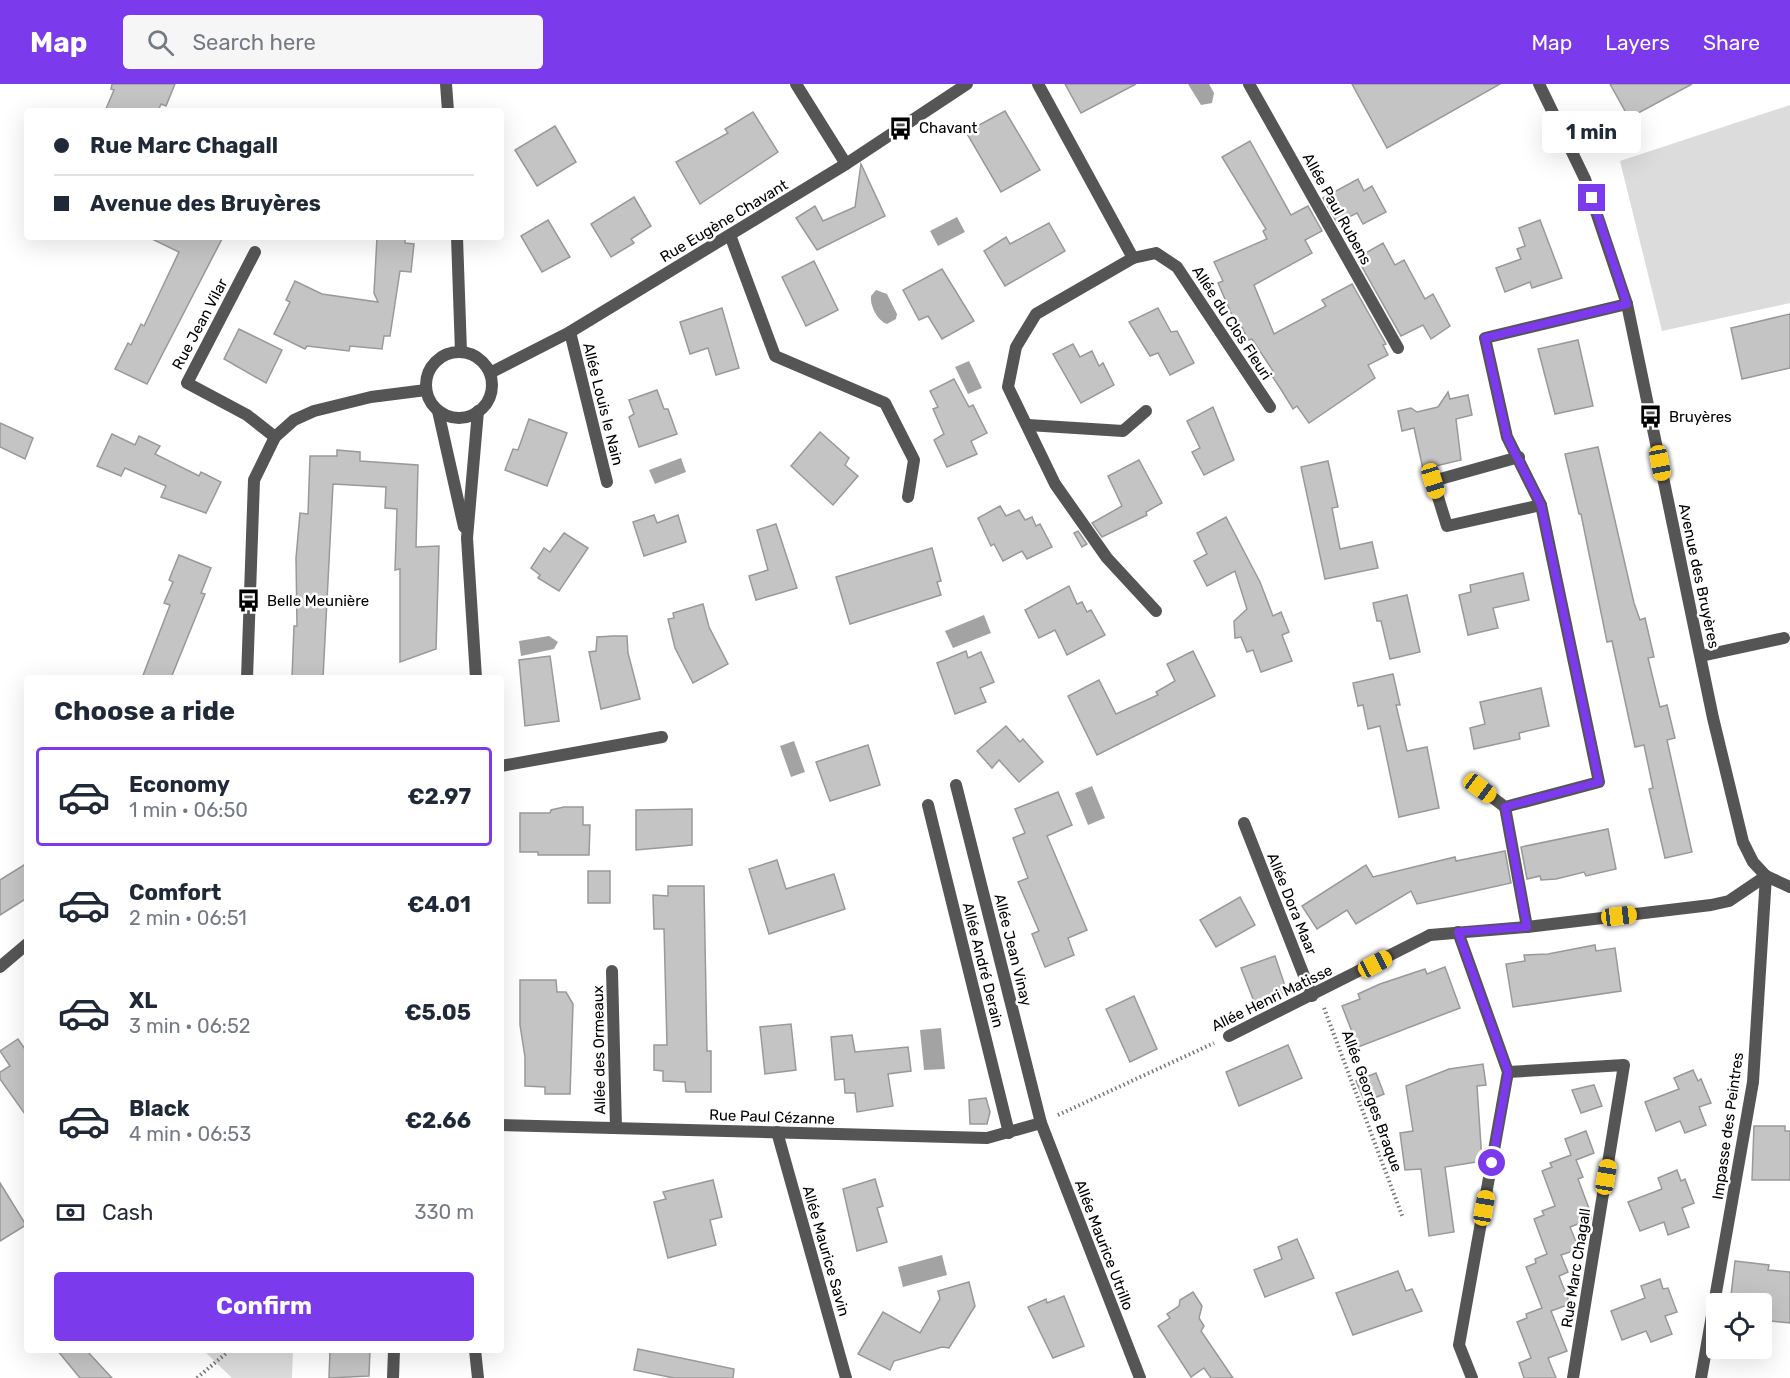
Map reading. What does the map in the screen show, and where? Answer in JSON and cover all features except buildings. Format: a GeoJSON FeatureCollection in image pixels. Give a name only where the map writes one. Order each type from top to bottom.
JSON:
{"type":"FeatureCollection","features":[{"type":"Feature","properties":{"kind":"street"},"geometry":{"type":"LineString","coordinates":[[446,84],[448,108]]}},
{"type":"Feature","properties":{"kind":"street"},"geometry":{"type":"LineString","coordinates":[[796,84],[846,164]]}},
{"type":"Feature","properties":{"kind":"street","name":"Rue Eugène Chavant"},"geometry":{"type":"LineString","coordinates":[[490,373],[570,332],[846,164],[967,84]]}},
{"type":"Feature","properties":{"kind":"street"},"geometry":{"type":"LineString","coordinates":[[1038,84],[1133,258]]}},
{"type":"Feature","properties":{"kind":"street","name":"Allée Paul Rubens"},"geometry":{"type":"LineString","coordinates":[[1250,84],[1398,348]]}},
{"type":"Feature","properties":{"kind":"street","name":"Avenue des Bruyères"},"geometry":{"type":"LineString","coordinates":[[1539,84],[1585,179],[1627,304],[1701,656],[1743,842],[1753,862],[1766,876],[1790,887]]}},
{"type":"Feature","properties":{"kind":"street"},"geometry":{"type":"LineString","coordinates":[[730,235],[775,356],[885,403],[914,460],[908,497]]}},
{"type":"Feature","properties":{"kind":"street"},"geometry":{"type":"LineString","coordinates":[[456,240],[461,352]]}},
{"type":"Feature","properties":{"kind":"street","name":"Rue Jean Vilar"},"geometry":{"type":"LineString","coordinates":[[255,252],[187,383],[247,415],[274,437]]}},
{"type":"Feature","properties":{"kind":"street","name":"Allée du Clos Fleuri"},"geometry":{"type":"LineString","coordinates":[[1156,611],[1107,558],[1055,484],[1008,387],[1016,347],[1036,314],[1133,258],[1156,253],[1178,267],[1270,407]]}},
{"type":"Feature","properties":{"kind":"street"},"geometry":{"type":"LineString","coordinates":[[1505,807],[1599,782],[1541,505],[1507,437],[1485,338],[1627,304]]}},
{"type":"Feature","properties":{"kind":"street","name":"Allée Louis le Nain"},"geometry":{"type":"LineString","coordinates":[[570,332],[607,482]]}},
{"type":"Feature","properties":{"kind":"street"},"geometry":{"type":"LineString","coordinates":[[461,352],[473,355],[483,362],[490,373],[490,394],[478,411],[465,417],[451,417],[438,411],[430,402],[426,390],[427,375],[434,363],[446,354],[461,352]]}},
{"type":"Feature","properties":{"kind":"street"},"geometry":{"type":"LineString","coordinates":[[247,675],[254,480],[274,437],[294,420],[314,411],[371,397],[426,390]]}},
{"type":"Feature","properties":{"kind":"street"},"geometry":{"type":"LineString","coordinates":[[438,411],[467,538]]}},
{"type":"Feature","properties":{"kind":"street"},"geometry":{"type":"LineString","coordinates":[[476,675],[467,538],[478,411]]}},
{"type":"Feature","properties":{"kind":"street"},"geometry":{"type":"LineString","coordinates":[[1028,425],[1123,431],[1146,411]]}},
{"type":"Feature","properties":{"kind":"street"},"geometry":{"type":"LineString","coordinates":[[1519,457],[1433,481],[1447,526],[1541,505]]}},
{"type":"Feature","properties":{"kind":"street"},"geometry":{"type":"LineString","coordinates":[[1701,656],[1784,638]]}},
{"type":"Feature","properties":{"kind":"street"},"geometry":{"type":"LineString","coordinates":[[504,765],[662,737]]}},
{"type":"Feature","properties":{"kind":"street","name":"Allée Jean Vinay"},"geometry":{"type":"LineString","coordinates":[[956,785],[1041,1123]]}},
{"type":"Feature","properties":{"kind":"street"},"geometry":{"type":"LineString","coordinates":[[1480,788],[1505,807],[1527,927]]}},
{"type":"Feature","properties":{"kind":"street","name":"Allée André Derain"},"geometry":{"type":"LineString","coordinates":[[928,805],[1009,1133]]}},
{"type":"Feature","properties":{"kind":"street","name":"Allée Dora Maar"},"geometry":{"type":"LineString","coordinates":[[1244,823],[1316,994]]}},
{"type":"Feature","properties":{"kind":"street","name":"Allée Henri Matisse"},"geometry":{"type":"LineString","coordinates":[[1229,1036],[1431,935],[1527,927],[1711,905],[1729,901],[1766,876]]}},
{"type":"Feature","properties":{"kind":"street","name":"Impasse des Peintres"},"geometry":{"type":"LineString","coordinates":[[1701,1378],[1753,1082],[1766,876]]}},
{"type":"Feature","properties":{"kind":"street"},"geometry":{"type":"LineString","coordinates":[[1458,932],[1508,1072],[1459,1344],[1472,1378]]}},
{"type":"Feature","properties":{"kind":"street"},"geometry":{"type":"LineString","coordinates":[[0,967],[24,947]]}},
{"type":"Feature","properties":{"kind":"street","name":"Allée des Ormeaux"},"geometry":{"type":"LineString","coordinates":[[612,971],[616,1128]]}},
{"type":"Feature","properties":{"kind":"street","name":"Rue Marc Chagall"},"geometry":{"type":"LineString","coordinates":[[1508,1072],[1624,1065],[1573,1378]]}},
{"type":"Feature","properties":{"kind":"street","name":"Rue Paul Cézanne"},"geometry":{"type":"LineString","coordinates":[[504,1125],[987,1138],[1041,1123]]}},
{"type":"Feature","properties":{"kind":"street","name":"Allée Maurice Utrillo"},"geometry":{"type":"LineString","coordinates":[[1041,1123],[1140,1378]]}},
{"type":"Feature","properties":{"kind":"street","name":"Allée Maurice Savin"},"geometry":{"type":"LineString","coordinates":[[777,1132],[846,1378]]}},
{"type":"Feature","properties":{"kind":"street"},"geometry":{"type":"LineString","coordinates":[[393,1378],[394,1353]]}},
{"type":"Feature","properties":{"kind":"street"},"geometry":{"type":"LineString","coordinates":[[475,1353],[478,1378]]}},
{"type":"Feature","properties":{"kind":"path","name":"Allée Georges Braque"},"geometry":{"type":"LineString","coordinates":[[1316,994],[1403,1218]]}},
{"type":"Feature","properties":{"kind":"path","name":"Allée Henri Matisse"},"geometry":{"type":"LineString","coordinates":[[1041,1123],[1229,1036]]}},
{"type":"Feature","properties":{"kind":"path"},"geometry":{"type":"LineString","coordinates":[[197,1378],[226,1353]]}},
{"type":"Feature","properties":{"kind":"shaded area"},"geometry":{"type":"Polygon","coordinates":[[[1188,84],[1209,84],[1214,93],[1212,103],[1201,105],[1188,84]]]}},
{"type":"Feature","properties":{"kind":"shaded area"},"geometry":{"type":"Polygon","coordinates":[[[1790,105],[1790,303],[1662,331],[1620,161],[1790,105]]]}},
{"type":"Feature","properties":{"kind":"shaded area"},"geometry":{"type":"Polygon","coordinates":[[[957,217],[965,232],[938,246],[930,231],[957,217]]]}},
{"type":"Feature","properties":{"kind":"shaded area"},"geometry":{"type":"Polygon","coordinates":[[[876,290],[887,294],[897,314],[896,319],[887,324],[878,317],[873,309],[871,296],[876,290]]]}},
{"type":"Feature","properties":{"kind":"shaded area"},"geometry":{"type":"Polygon","coordinates":[[[969,361],[982,388],[968,394],[955,367],[969,361]]]}},
{"type":"Feature","properties":{"kind":"shaded area"},"geometry":{"type":"Polygon","coordinates":[[[681,458],[686,472],[655,484],[649,470],[681,458]]]}},
{"type":"Feature","properties":{"kind":"shaded area"},"geometry":{"type":"Polygon","coordinates":[[[984,615],[991,633],[953,648],[945,631],[984,615]]]}},
{"type":"Feature","properties":{"kind":"shaded area"},"geometry":{"type":"Polygon","coordinates":[[[549,636],[558,642],[554,649],[521,656],[519,641],[549,636]]]}},
{"type":"Feature","properties":{"kind":"shaded area"},"geometry":{"type":"Polygon","coordinates":[[[794,741],[805,772],[791,777],[780,746],[794,741]]]}},
{"type":"Feature","properties":{"kind":"shaded area"},"geometry":{"type":"Polygon","coordinates":[[[1092,786],[1105,818],[1088,825],[1075,793],[1092,786]]]}},
{"type":"Feature","properties":{"kind":"shaded area"},"geometry":{"type":"Polygon","coordinates":[[[941,1028],[945,1069],[924,1070],[920,1030],[941,1028]]]}},
{"type":"Feature","properties":{"kind":"shaded area"},"geometry":{"type":"Polygon","coordinates":[[[942,1255],[947,1275],[903,1287],[898,1267],[942,1255]]]}},
{"type":"Feature","properties":{"kind":"shaded area"},"geometry":{"type":"Polygon","coordinates":[[[206,1353],[293,1353],[292,1378],[232,1378],[206,1353]]]}},
{"type":"Feature","properties":{"kind":"place","name":"Chavant"},"geometry":{"type":"Point","coordinates":[901,128]}},
{"type":"Feature","properties":{"kind":"place","name":"Bruyères"},"geometry":{"type":"Point","coordinates":[1651,417]}},
{"type":"Feature","properties":{"kind":"place","name":"Belle Meunière"},"geometry":{"type":"Point","coordinates":[249,601]}},
{"type":"Feature","properties":{"kind":"route"},"geometry":{"type":"LineString","coordinates":[[1492,1163],[1508,1072],[1458,932],[1527,927],[1505,807],[1599,782],[1541,505],[1507,437],[1485,338],[1627,304],[1592,198]]}}]}
